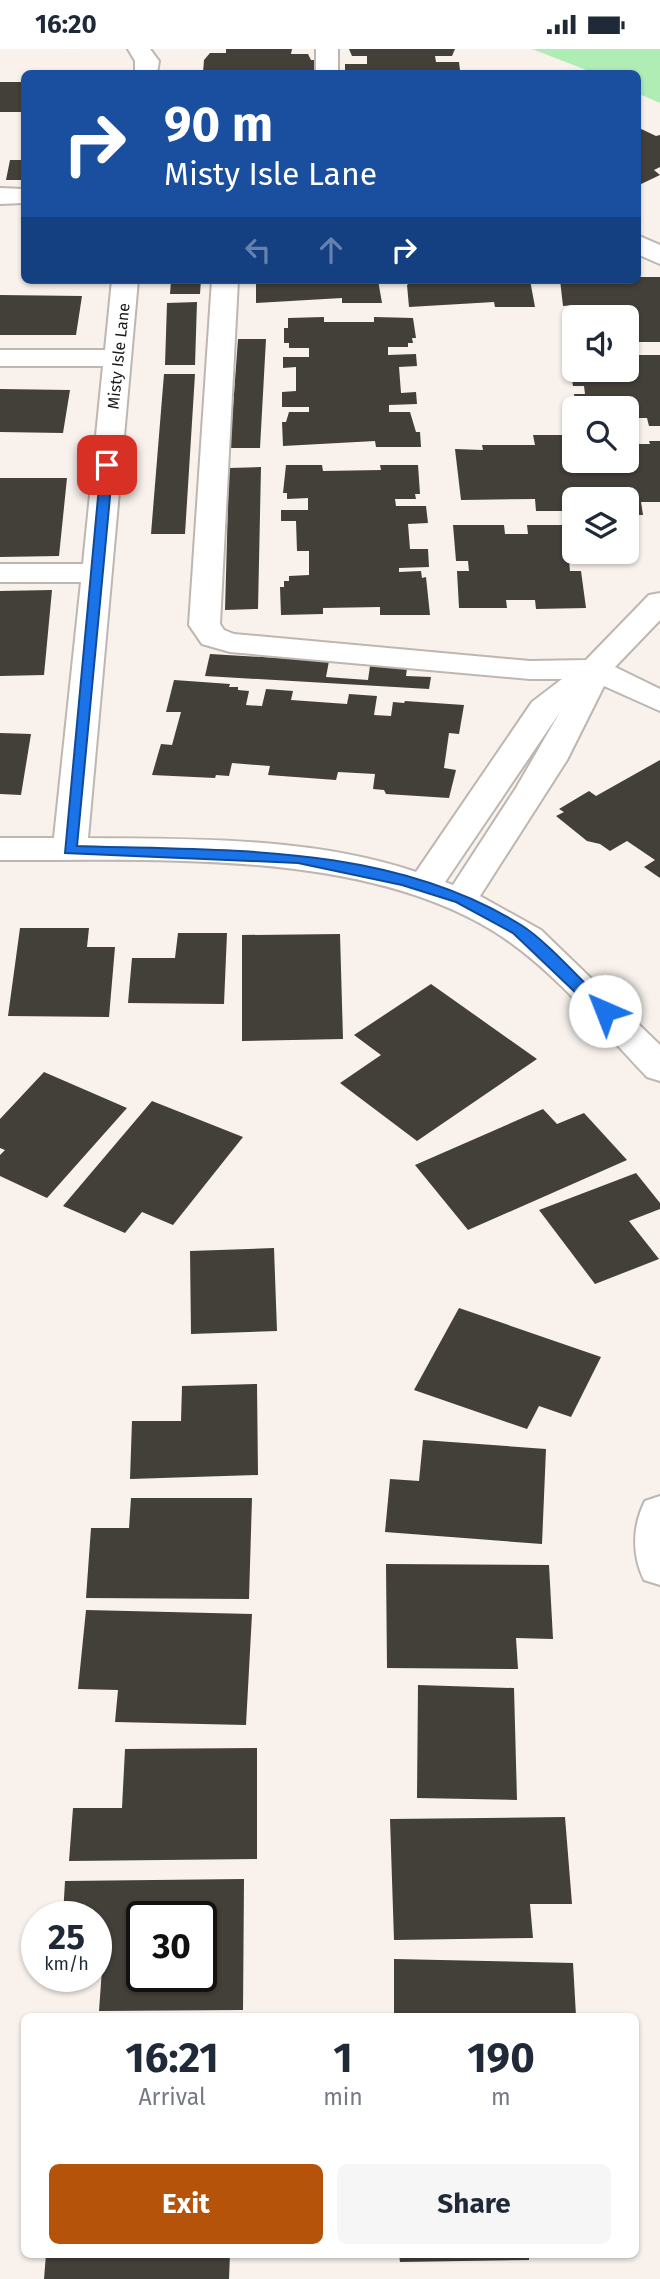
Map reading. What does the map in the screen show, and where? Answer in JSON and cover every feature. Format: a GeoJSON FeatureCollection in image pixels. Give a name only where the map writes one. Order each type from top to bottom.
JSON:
{"type":"FeatureCollection","features":[{"type":"Feature","properties":{"kind":"street"},"geometry":{"type":"LineString","coordinates":[[139,49],[147,61],[146,70]]}},
{"type":"Feature","properties":{"kind":"street"},"geometry":{"type":"LineString","coordinates":[[327,49],[327,70]]}},
{"type":"Feature","properties":{"kind":"street"},"geometry":{"type":"LineString","coordinates":[[0,196],[21,196]]}},
{"type":"Feature","properties":{"kind":"street"},"geometry":{"type":"LineString","coordinates":[[641,245],[660,256]]}},
{"type":"Feature","properties":{"kind":"street","name":"Misty Isle Lane"},"geometry":{"type":"LineString","coordinates":[[70,850],[125,284]]}},
{"type":"Feature","properties":{"kind":"street"},"geometry":{"type":"LineString","coordinates":[[225,284],[204,625],[214,637],[230,643],[530,670],[596,669],[660,701]]}},
{"type":"Feature","properties":{"kind":"street"},"geometry":{"type":"LineString","coordinates":[[0,358],[118,358]]}},
{"type":"Feature","properties":{"kind":"street"},"geometry":{"type":"LineString","coordinates":[[0,573],[97,573]]}},
{"type":"Feature","properties":{"kind":"street"},"geometry":{"type":"LineString","coordinates":[[424,887],[543,709],[596,669],[660,603]]}},
{"type":"Feature","properties":{"kind":"street"},"geometry":{"type":"LineString","coordinates":[[461,898],[539,779],[578,712],[596,669]]}},
{"type":"Feature","properties":{"kind":"street"},"geometry":{"type":"LineString","coordinates":[[0,849],[298,858],[384,875],[461,898],[518,930],[568,974],[660,1068]]}},
{"type":"Feature","properties":{"kind":"street"},"geometry":{"type":"LineString","coordinates":[[660,1514],[656,1533],[660,1567]]}},
{"type":"Feature","properties":{"kind":"green space"},"geometry":{"type":"Polygon","coordinates":[[[532,49],[660,49],[660,103],[641,95],[641,70],[586,70],[532,49]]]}},
{"type":"Feature","properties":{"kind":"building"},"geometry":{"type":"Polygon","coordinates":[[[226,49],[292,49],[291,54],[308,54],[311,60],[315,60],[315,70],[203,70],[204,60],[210,53],[226,53],[226,49]]]}},
{"type":"Feature","properties":{"kind":"building"},"geometry":{"type":"Polygon","coordinates":[[[349,49],[455,49],[452,56],[435,56],[436,62],[459,62],[460,70],[345,70],[345,64],[367,64],[367,56],[352,56],[349,49]]]}},
{"type":"Feature","properties":{"kind":"building"},"geometry":{"type":"Polygon","coordinates":[[[0,82],[21,82],[21,112],[0,112],[0,82]]]}},
{"type":"Feature","properties":{"kind":"building"},"geometry":{"type":"Polygon","coordinates":[[[641,129],[656,136],[660,135],[660,167],[654,170],[660,175],[641,184],[641,129]]]}},
{"type":"Feature","properties":{"kind":"building"},"geometry":{"type":"Polygon","coordinates":[[[10,160],[21,160],[21,180],[6,180],[10,160]]]}},
{"type":"Feature","properties":{"kind":"building"},"geometry":{"type":"Polygon","coordinates":[[[641,277],[660,277],[660,342],[639,342],[639,305],[563,305],[560,284],[641,284],[641,277]]]}},
{"type":"Feature","properties":{"kind":"building"},"geometry":{"type":"Polygon","coordinates":[[[171,284],[201,284],[200,294],[170,294],[171,284]]]}},
{"type":"Feature","properties":{"kind":"building"},"geometry":{"type":"Polygon","coordinates":[[[256,284],[379,284],[382,303],[342,303],[342,298],[256,303],[256,284]]]}},
{"type":"Feature","properties":{"kind":"building"},"geometry":{"type":"Polygon","coordinates":[[[531,284],[535,307],[495,307],[494,302],[409,307],[407,285],[531,284]]]}},
{"type":"Feature","properties":{"kind":"building"},"geometry":{"type":"Polygon","coordinates":[[[0,295],[82,296],[76,335],[0,335],[0,295]]]}},
{"type":"Feature","properties":{"kind":"building"},"geometry":{"type":"Polygon","coordinates":[[[197,302],[195,365],[165,365],[167,303],[197,302]]]}},
{"type":"Feature","properties":{"kind":"building"},"geometry":{"type":"Polygon","coordinates":[[[324,317],[324,322],[374,322],[374,317],[413,318],[416,338],[412,338],[413,343],[408,343],[408,347],[388,347],[388,355],[416,354],[417,366],[399,367],[401,393],[416,392],[417,404],[389,405],[389,412],[410,412],[416,432],[420,432],[421,447],[376,447],[375,441],[283,446],[282,422],[286,422],[289,412],[309,412],[309,407],[282,407],[282,392],[296,391],[296,367],[283,368],[283,357],[309,357],[309,348],[289,348],[289,343],[284,343],[284,328],[288,328],[288,318],[324,317]]]}},
{"type":"Feature","properties":{"kind":"building"},"geometry":{"type":"Polygon","coordinates":[[[238,339],[266,339],[260,448],[230,448],[238,339]]]}},
{"type":"Feature","properties":{"kind":"building"},"geometry":{"type":"Polygon","coordinates":[[[639,355],[660,355],[660,426],[649,426],[647,418],[639,418],[639,396],[574,396],[585,394],[584,386],[573,386],[572,382],[639,382],[639,355]]]}},
{"type":"Feature","properties":{"kind":"building"},"geometry":{"type":"Polygon","coordinates":[[[164,374],[195,374],[185,534],[151,534],[164,374]]]}},
{"type":"Feature","properties":{"kind":"building"},"geometry":{"type":"Polygon","coordinates":[[[0,389],[70,390],[63,433],[0,432],[0,389]]]}},
{"type":"Feature","properties":{"kind":"building"},"geometry":{"type":"Polygon","coordinates":[[[533,435],[562,435],[562,473],[639,473],[639,444],[660,441],[660,502],[641,502],[643,515],[639,515],[639,487],[562,487],[562,511],[536,511],[535,499],[461,500],[455,449],[483,450],[482,445],[535,445],[533,435]]]}},
{"type":"Feature","properties":{"kind":"building"},"geometry":{"type":"Polygon","coordinates":[[[286,465],[322,465],[323,471],[381,470],[380,465],[418,465],[420,494],[415,494],[416,499],[395,499],[396,506],[426,506],[428,523],[408,524],[410,549],[428,549],[429,567],[399,568],[399,572],[421,571],[422,578],[426,577],[430,615],[380,615],[380,607],[323,608],[323,614],[281,615],[280,587],[284,587],[284,581],[289,581],[289,576],[309,575],[309,551],[297,551],[296,521],[281,521],[281,510],[308,510],[308,498],[287,499],[287,493],[283,493],[286,465]]]}},
{"type":"Feature","properties":{"kind":"building"},"geometry":{"type":"Polygon","coordinates":[[[261,467],[258,609],[225,610],[229,468],[261,467]]]}},
{"type":"Feature","properties":{"kind":"building"},"geometry":{"type":"Polygon","coordinates":[[[0,478],[67,478],[59,556],[0,557],[0,478]]]}},
{"type":"Feature","properties":{"kind":"building"},"geometry":{"type":"Polygon","coordinates":[[[453,525],[504,525],[505,534],[528,534],[527,525],[562,525],[562,564],[569,564],[570,571],[581,571],[586,608],[536,609],[535,600],[506,600],[507,608],[459,608],[457,571],[469,571],[468,561],[456,561],[453,525]]]}},
{"type":"Feature","properties":{"kind":"building"},"geometry":{"type":"Polygon","coordinates":[[[52,590],[44,675],[0,676],[0,591],[52,590]]]}},
{"type":"Feature","properties":{"kind":"building"},"geometry":{"type":"Polygon","coordinates":[[[210,654],[329,661],[326,677],[368,680],[370,666],[407,668],[406,676],[431,677],[429,689],[205,676],[210,654]]]}},
{"type":"Feature","properties":{"kind":"building"},"geometry":{"type":"Polygon","coordinates":[[[174,680],[230,684],[229,687],[249,691],[246,705],[262,706],[266,689],[293,691],[291,700],[347,704],[349,694],[377,696],[374,715],[391,716],[393,702],[464,705],[459,734],[449,733],[444,768],[456,770],[449,798],[386,794],[384,790],[373,789],[375,774],[338,772],[336,780],[268,775],[270,766],[232,763],[229,776],[216,775],[215,778],[152,775],[161,744],[172,745],[181,712],[166,712],[174,680]]]}},
{"type":"Feature","properties":{"kind":"building"},"geometry":{"type":"Polygon","coordinates":[[[0,733],[31,734],[21,795],[0,794],[0,733]]]}},
{"type":"Feature","properties":{"kind":"building"},"geometry":{"type":"Polygon","coordinates":[[[660,760],[660,878],[644,867],[655,860],[627,841],[610,851],[600,844],[587,841],[556,816],[564,812],[559,809],[589,791],[596,796],[660,760]]]}},
{"type":"Feature","properties":{"kind":"building"},"geometry":{"type":"Polygon","coordinates":[[[20,928],[89,928],[87,947],[115,947],[109,1017],[8,1016],[20,928]]]}},
{"type":"Feature","properties":{"kind":"building"},"geometry":{"type":"Polygon","coordinates":[[[178,933],[227,933],[224,1004],[128,1003],[132,958],[175,958],[178,933]]]}},
{"type":"Feature","properties":{"kind":"building"},"geometry":{"type":"Polygon","coordinates":[[[340,934],[343,1039],[242,1041],[242,935],[340,934]]]}},
{"type":"Feature","properties":{"kind":"building"},"geometry":{"type":"Polygon","coordinates":[[[431,984],[537,1059],[417,1141],[340,1083],[381,1055],[354,1035],[431,984]]]}},
{"type":"Feature","properties":{"kind":"building"},"geometry":{"type":"Polygon","coordinates":[[[44,1072],[127,1108],[47,1198],[0,1176],[0,1155],[5,1150],[0,1148],[0,1119],[44,1072]]]}},
{"type":"Feature","properties":{"kind":"building"},"geometry":{"type":"Polygon","coordinates":[[[152,1101],[243,1137],[173,1225],[142,1212],[125,1233],[63,1206],[152,1101]]]}},
{"type":"Feature","properties":{"kind":"building"},"geometry":{"type":"Polygon","coordinates":[[[543,1109],[557,1124],[584,1113],[627,1160],[468,1230],[415,1165],[543,1109]]]}},
{"type":"Feature","properties":{"kind":"building"},"geometry":{"type":"Polygon","coordinates":[[[636,1173],[660,1203],[660,1209],[629,1221],[659,1259],[595,1284],[539,1210],[636,1173]]]}},
{"type":"Feature","properties":{"kind":"building"},"geometry":{"type":"Polygon","coordinates":[[[274,1248],[277,1331],[191,1334],[190,1251],[274,1248]]]}},
{"type":"Feature","properties":{"kind":"building"},"geometry":{"type":"Polygon","coordinates":[[[459,1308],[601,1357],[571,1417],[539,1406],[527,1429],[414,1390],[459,1308]]]}},
{"type":"Feature","properties":{"kind":"building"},"geometry":{"type":"Polygon","coordinates":[[[257,1384],[258,1475],[130,1479],[132,1421],[181,1421],[182,1386],[257,1384]]]}},
{"type":"Feature","properties":{"kind":"building"},"geometry":{"type":"Polygon","coordinates":[[[423,1440],[546,1449],[542,1544],[385,1532],[390,1479],[419,1481],[423,1440]]]}},
{"type":"Feature","properties":{"kind":"building"},"geometry":{"type":"Polygon","coordinates":[[[131,1498],[252,1498],[249,1599],[86,1598],[91,1528],[129,1528],[131,1498]]]}},
{"type":"Feature","properties":{"kind":"building"},"geometry":{"type":"Polygon","coordinates":[[[386,1564],[549,1565],[553,1639],[516,1638],[518,1669],[387,1668],[386,1564]]]}},
{"type":"Feature","properties":{"kind":"building"},"geometry":{"type":"Polygon","coordinates":[[[86,1610],[252,1614],[246,1725],[115,1722],[118,1690],[78,1689],[86,1610]]]}},
{"type":"Feature","properties":{"kind":"building"},"geometry":{"type":"Polygon","coordinates":[[[418,1685],[514,1688],[517,1800],[417,1798],[418,1685]]]}},
{"type":"Feature","properties":{"kind":"building"},"geometry":{"type":"Polygon","coordinates":[[[257,1748],[257,1859],[69,1861],[73,1808],[122,1808],[125,1749],[257,1748]]]}},
{"type":"Feature","properties":{"kind":"building"},"geometry":{"type":"Polygon","coordinates":[[[565,1817],[572,1904],[530,1904],[533,1938],[394,1940],[390,1819],[565,1817]]]}},
{"type":"Feature","properties":{"kind":"building"},"geometry":{"type":"Polygon","coordinates":[[[244,1879],[243,2010],[99,2011],[100,1992],[112,1992],[112,1901],[64,1901],[65,1881],[244,1879]]]}},
{"type":"Feature","properties":{"kind":"building"},"geometry":{"type":"Polygon","coordinates":[[[394,1959],[573,1963],[576,2013],[394,2013],[394,1959]]]}},
{"type":"Feature","properties":{"kind":"building"},"geometry":{"type":"Polygon","coordinates":[[[46,2258],[230,2258],[229,2279],[44,2279],[46,2258]]]}},
{"type":"Feature","properties":{"kind":"building"},"geometry":{"type":"Polygon","coordinates":[[[400,2258],[529,2258],[529,2260],[400,2262],[400,2258]]]}},
{"type":"Feature","properties":{"kind":"route"},"geometry":{"type":"LineString","coordinates":[[107,465],[70,850],[298,858],[384,875],[461,898],[518,930],[605,1011]]}}]}
